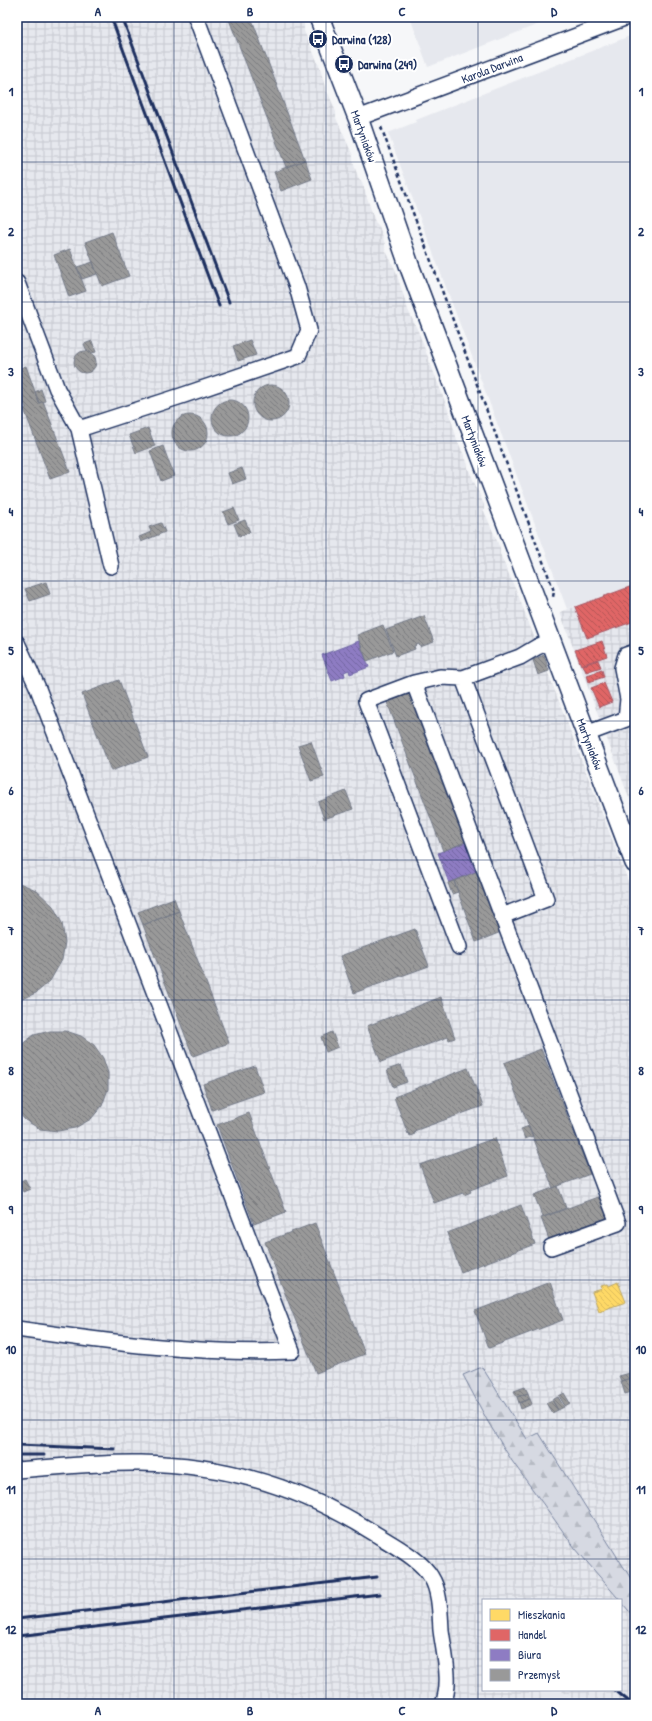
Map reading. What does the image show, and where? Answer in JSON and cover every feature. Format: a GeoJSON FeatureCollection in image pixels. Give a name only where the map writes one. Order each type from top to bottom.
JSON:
{"type":"FeatureCollection","features":[{"type":"Feature","properties":{"kind":"main road","name":"Martyniaków"},"geometry":{"type":"LineString","coordinates":[[320,17],[358,118],[409,265],[635,863]]}},
{"type":"Feature","properties":{"kind":"street"},"geometry":{"type":"LineString","coordinates":[[79,429],[298,356],[309,330],[297,287],[196,17]]}},
{"type":"Feature","properties":{"kind":"street","name":"Karola Darwina"},"geometry":{"type":"LineString","coordinates":[[358,118],[627,17]]}},
{"type":"Feature","properties":{"kind":"street"},"geometry":{"type":"LineString","coordinates":[[17,283],[57,389],[79,429],[111,566]]}},
{"type":"Feature","properties":{"kind":"street"},"geometry":{"type":"LineString","coordinates":[[459,947],[366,701],[414,683],[440,677],[463,678],[520,657],[551,641]]}},
{"type":"Feature","properties":{"kind":"street"},"geometry":{"type":"LineString","coordinates":[[17,643],[37,686],[292,1351],[264,1352],[150,1346],[17,1329]]}},
{"type":"Feature","properties":{"kind":"street"},"geometry":{"type":"LineString","coordinates":[[586,734],[630,719],[622,668],[626,655],[635,652]]}},
{"type":"Feature","properties":{"kind":"street"},"geometry":{"type":"LineString","coordinates":[[463,678],[546,899],[502,916]]}},
{"type":"Feature","properties":{"kind":"street"},"geometry":{"type":"LineString","coordinates":[[414,683],[618,1223],[551,1247]]}},
{"type":"Feature","properties":{"kind":"street"},"geometry":{"type":"LineString","coordinates":[[17,1470],[108,1463],[175,1464],[205,1468],[238,1474],[272,1484],[308,1497],[345,1516],[410,1557],[424,1568],[432,1577],[436,1587],[448,1688],[443,1704]]}},
{"type":"Feature","properties":{"kind":"path"},"geometry":{"type":"LineString","coordinates":[[381,127],[554,591],[553,603]]}},
{"type":"Feature","properties":{"kind":"shaded area"},"geometry":{"type":"Polygon","coordinates":[[[17,17],[301,17],[304,24],[304,31],[320,68],[326,91],[336,112],[336,118],[353,156],[353,162],[358,177],[362,182],[375,222],[379,226],[385,244],[385,249],[395,269],[408,310],[418,331],[450,415],[457,440],[484,505],[484,511],[500,548],[500,554],[518,595],[635,899],[635,1704],[579,1704],[561,1691],[622,1691],[622,1599],[482,1599],[482,1691],[540,1691],[542,1704],[17,1704],[17,17]]]}},
{"type":"Feature","properties":{"kind":"shaded area"},"geometry":{"type":"Polygon","coordinates":[[[410,17],[557,17],[428,67],[410,17]]]}},
{"type":"Feature","properties":{"kind":"shaded area"},"geometry":{"type":"Polygon","coordinates":[[[635,34],[635,584],[567,609],[388,133],[416,122],[416,120],[635,34]]]}},
{"type":"Feature","properties":{"kind":"shaded area"},"geometry":{"type":"Polygon","coordinates":[[[635,584],[635,814],[560,612],[635,584]]]}},
{"type":"Feature","properties":{"kind":"shaded area"},"geometry":{"type":"Polygon","coordinates":[[[540,1691],[561,1691],[579,1704],[542,1704],[540,1691]]]}},
{"type":"Feature","properties":{"kind":"green space"},"geometry":{"type":"Polygon","coordinates":[[[482,1367],[527,1439],[539,1433],[635,1585],[635,1618],[622,1603],[622,1599],[619,1599],[575,1548],[512,1461],[488,1422],[463,1375],[482,1367]]]}},
{"type":"Feature","properties":{"kind":"building: Mieszkania"},"geometry":{"type":"Polygon","coordinates":[[[618,1282],[626,1302],[599,1311],[592,1292],[602,1289],[601,1286],[608,1284],[609,1286],[618,1282]]]}},
{"type":"Feature","properties":{"kind":"building: Handel"},"geometry":{"type":"Polygon","coordinates":[[[635,585],[635,621],[587,638],[575,607],[635,585]]]}},
{"type":"Feature","properties":{"kind":"building: Handel"},"geometry":{"type":"Polygon","coordinates":[[[602,641],[607,656],[581,665],[575,650],[602,641]]]}},
{"type":"Feature","properties":{"kind":"building: Handel"},"geometry":{"type":"Polygon","coordinates":[[[598,660],[601,667],[586,672],[583,665],[598,660]]]}},
{"type":"Feature","properties":{"kind":"building: Handel"},"geometry":{"type":"Polygon","coordinates":[[[602,670],[604,677],[589,682],[587,675],[602,670]]]}},
{"type":"Feature","properties":{"kind":"building: Handel"},"geometry":{"type":"Polygon","coordinates":[[[604,683],[612,702],[599,707],[591,688],[604,683]]]}},
{"type":"Feature","properties":{"kind":"building: Biura"},"geometry":{"type":"Polygon","coordinates":[[[359,641],[369,667],[350,674],[349,670],[344,672],[345,676],[332,681],[322,655],[359,641]]]}},
{"type":"Feature","properties":{"kind":"building: Biura"},"geometry":{"type":"Polygon","coordinates":[[[468,841],[478,871],[449,883],[438,853],[468,841]]]}},
{"type":"Feature","properties":{"kind":"building: Przemysł"},"geometry":{"type":"Polygon","coordinates":[[[228,17],[251,17],[305,160],[286,167],[228,17]]]}},
{"type":"Feature","properties":{"kind":"building: Przemysł"},"geometry":{"type":"Polygon","coordinates":[[[305,160],[312,179],[281,191],[274,172],[305,160]]]}},
{"type":"Feature","properties":{"kind":"building: Przemysł"},"geometry":{"type":"Polygon","coordinates":[[[112,232],[129,276],[102,286],[85,242],[112,232]]]}},
{"type":"Feature","properties":{"kind":"building: Przemysł"},"geometry":{"type":"Polygon","coordinates":[[[70,249],[86,291],[69,297],[54,255],[70,249]]]}},
{"type":"Feature","properties":{"kind":"building: Przemysł"},"geometry":{"type":"Polygon","coordinates":[[[93,262],[97,274],[82,279],[77,267],[93,262]]]}},
{"type":"Feature","properties":{"kind":"building: Przemysł"},"geometry":{"type":"Polygon","coordinates":[[[250,340],[256,355],[238,361],[233,346],[250,340]]]}},
{"type":"Feature","properties":{"kind":"building: Przemysł"},"geometry":{"type":"Polygon","coordinates":[[[92,341],[96,352],[92,353],[87,351],[84,344],[92,341]]]}},
{"type":"Feature","properties":{"kind":"building: Przemysł"},"geometry":{"type":"Polygon","coordinates":[[[85,351],[93,354],[96,362],[93,370],[85,373],[77,370],[74,362],[77,354],[85,351]]]}},
{"type":"Feature","properties":{"kind":"building: Przemysł"},"geometry":{"type":"Polygon","coordinates":[[[26,366],[39,403],[43,401],[70,472],[50,479],[24,409],[26,408],[17,383],[17,369],[26,366]]]}},
{"type":"Feature","properties":{"kind":"building: Przemysł"},"geometry":{"type":"Polygon","coordinates":[[[274,385],[284,390],[288,396],[288,410],[284,416],[278,420],[268,421],[258,416],[254,410],[253,400],[258,390],[264,386],[274,385]]]}},
{"type":"Feature","properties":{"kind":"building: Przemysł"},"geometry":{"type":"Polygon","coordinates":[[[41,389],[45,401],[39,403],[35,392],[41,389]]]}},
{"type":"Feature","properties":{"kind":"building: Przemysł"},"geometry":{"type":"Polygon","coordinates":[[[233,400],[243,405],[247,411],[247,425],[243,431],[237,435],[227,436],[217,431],[213,425],[212,415],[217,405],[223,401],[233,400]]]}},
{"type":"Feature","properties":{"kind":"building: Przemysł"},"geometry":{"type":"Polygon","coordinates":[[[193,415],[203,420],[207,426],[207,440],[203,446],[197,450],[187,451],[177,446],[173,440],[172,430],[177,420],[183,416],[193,415]]]}},
{"type":"Feature","properties":{"kind":"building: Przemysł"},"geometry":{"type":"Polygon","coordinates":[[[148,428],[155,446],[136,453],[129,435],[148,428]]]}},
{"type":"Feature","properties":{"kind":"building: Przemysł"},"geometry":{"type":"Polygon","coordinates":[[[163,446],[174,476],[161,481],[150,451],[163,446]]]}},
{"type":"Feature","properties":{"kind":"building: Przemysł"},"geometry":{"type":"Polygon","coordinates":[[[242,468],[246,479],[232,484],[228,473],[242,468]]]}},
{"type":"Feature","properties":{"kind":"building: Przemysł"},"geometry":{"type":"Polygon","coordinates":[[[234,508],[239,520],[228,524],[223,512],[234,508]]]}},
{"type":"Feature","properties":{"kind":"building: Przemysł"},"geometry":{"type":"Polygon","coordinates":[[[245,520],[250,532],[239,536],[234,524],[245,520]]]}},
{"type":"Feature","properties":{"kind":"building: Przemysł"},"geometry":{"type":"Polygon","coordinates":[[[161,523],[165,532],[141,542],[139,537],[151,532],[149,527],[161,523]]]}},
{"type":"Feature","properties":{"kind":"building: Przemysł"},"geometry":{"type":"Polygon","coordinates":[[[46,582],[50,594],[30,601],[25,589],[46,582]]]}},
{"type":"Feature","properties":{"kind":"building: Przemysł"},"geometry":{"type":"Polygon","coordinates":[[[424,616],[434,642],[420,647],[419,644],[414,646],[415,649],[396,656],[386,630],[424,616]]]}},
{"type":"Feature","properties":{"kind":"building: Przemysł"},"geometry":{"type":"Polygon","coordinates":[[[383,625],[393,651],[367,661],[357,635],[383,625]]]}},
{"type":"Feature","properties":{"kind":"building: Przemysł"},"geometry":{"type":"Polygon","coordinates":[[[544,655],[549,671],[538,675],[533,660],[544,655]]]}},
{"type":"Feature","properties":{"kind":"building: Przemysł"},"geometry":{"type":"Polygon","coordinates":[[[119,680],[148,757],[111,771],[82,694],[119,680]]]}},
{"type":"Feature","properties":{"kind":"building: Przemysł"},"geometry":{"type":"Polygon","coordinates":[[[410,689],[468,841],[443,851],[386,699],[410,689]]]}},
{"type":"Feature","properties":{"kind":"building: Przemysł"},"geometry":{"type":"Polygon","coordinates":[[[311,741],[324,777],[311,781],[298,745],[311,741]]]}},
{"type":"Feature","properties":{"kind":"building: Przemysł"},"geometry":{"type":"Polygon","coordinates":[[[346,791],[353,809],[324,819],[318,802],[346,791]]]}},
{"type":"Feature","properties":{"kind":"building: Przemysł"},"geometry":{"type":"Polygon","coordinates":[[[478,871],[501,932],[476,942],[454,881],[478,871]]]}},
{"type":"Feature","properties":{"kind":"building: Przemysł"},"geometry":{"type":"Polygon","coordinates":[[[454,881],[458,892],[452,894],[448,883],[454,881]]]}},
{"type":"Feature","properties":{"kind":"building: Przemysł"},"geometry":{"type":"Polygon","coordinates":[[[17,882],[36,890],[53,906],[62,923],[65,942],[62,960],[50,981],[36,993],[17,1001],[17,882]]]}},
{"type":"Feature","properties":{"kind":"building: Przemysł"},"geometry":{"type":"Polygon","coordinates":[[[174,898],[179,911],[143,925],[138,912],[174,898]]]}},
{"type":"Feature","properties":{"kind":"building: Przemysł"},"geometry":{"type":"Polygon","coordinates":[[[179,911],[229,1043],[193,1056],[143,925],[179,911]]]}},
{"type":"Feature","properties":{"kind":"building: Przemysł"},"geometry":{"type":"Polygon","coordinates":[[[415,929],[429,966],[354,993],[340,956],[415,929]]]}},
{"type":"Feature","properties":{"kind":"building: Przemysł"},"geometry":{"type":"Polygon","coordinates":[[[441,997],[455,1038],[449,1040],[448,1037],[381,1062],[367,1026],[441,997]]]}},
{"type":"Feature","properties":{"kind":"building: Przemysł"},"geometry":{"type":"Polygon","coordinates":[[[50,1031],[66,1031],[81,1036],[94,1045],[103,1058],[108,1073],[108,1089],[102,1106],[91,1119],[75,1128],[58,1131],[40,1129],[25,1120],[17,1111],[17,1051],[21,1045],[34,1035],[50,1031]]]}},
{"type":"Feature","properties":{"kind":"building: Przemysł"},"geometry":{"type":"Polygon","coordinates":[[[332,1032],[338,1047],[326,1052],[321,1037],[332,1032]]]}},
{"type":"Feature","properties":{"kind":"building: Przemysł"},"geometry":{"type":"Polygon","coordinates":[[[541,1049],[590,1174],[553,1188],[504,1063],[541,1049]]]}},
{"type":"Feature","properties":{"kind":"building: Przemysł"},"geometry":{"type":"Polygon","coordinates":[[[401,1065],[407,1082],[393,1087],[387,1070],[401,1065]]]}},
{"type":"Feature","properties":{"kind":"building: Przemysł"},"geometry":{"type":"Polygon","coordinates":[[[255,1066],[264,1092],[212,1110],[203,1084],[255,1066]]]}},
{"type":"Feature","properties":{"kind":"building: Przemysł"},"geometry":{"type":"Polygon","coordinates":[[[468,1068],[483,1106],[414,1131],[415,1134],[410,1136],[394,1097],[468,1068]]]}},
{"type":"Feature","properties":{"kind":"building: Przemysł"},"geometry":{"type":"Polygon","coordinates":[[[249,1113],[286,1212],[254,1224],[217,1125],[249,1113]]]}},
{"type":"Feature","properties":{"kind":"building: Przemysł"},"geometry":{"type":"Polygon","coordinates":[[[529,1126],[533,1136],[525,1139],[521,1129],[529,1126]]]}},
{"type":"Feature","properties":{"kind":"building: Przemysł"},"geometry":{"type":"Polygon","coordinates":[[[495,1138],[508,1176],[470,1190],[471,1192],[464,1195],[463,1193],[434,1203],[420,1165],[495,1138]]]}},
{"type":"Feature","properties":{"kind":"building: Przemysł"},"geometry":{"type":"Polygon","coordinates":[[[25,1179],[30,1189],[23,1192],[19,1182],[25,1179]]]}},
{"type":"Feature","properties":{"kind":"building: Przemysł"},"geometry":{"type":"Polygon","coordinates":[[[558,1186],[566,1208],[543,1217],[534,1195],[558,1186]]]}},
{"type":"Feature","properties":{"kind":"building: Przemysł"},"geometry":{"type":"Polygon","coordinates":[[[603,1195],[612,1219],[550,1242],[541,1218],[603,1195]]]}},
{"type":"Feature","properties":{"kind":"building: Przemysł"},"geometry":{"type":"Polygon","coordinates":[[[521,1205],[535,1244],[461,1272],[447,1233],[521,1205]]]}},
{"type":"Feature","properties":{"kind":"building: Przemysł"},"geometry":{"type":"Polygon","coordinates":[[[315,1223],[365,1354],[316,1373],[265,1242],[315,1223]]]}},
{"type":"Feature","properties":{"kind":"building: Przemysł"},"geometry":{"type":"Polygon","coordinates":[[[550,1282],[563,1320],[489,1348],[475,1311],[550,1282]]]}},
{"type":"Feature","properties":{"kind":"building: Przemysł"},"geometry":{"type":"Polygon","coordinates":[[[630,1373],[631,1378],[621,1381],[619,1376],[630,1373]]]}},
{"type":"Feature","properties":{"kind":"building: Przemysł"},"geometry":{"type":"Polygon","coordinates":[[[635,1377],[635,1391],[625,1394],[621,1381],[635,1377]]]}},
{"type":"Feature","properties":{"kind":"building: Przemysł"},"geometry":{"type":"Polygon","coordinates":[[[525,1387],[528,1393],[517,1397],[514,1391],[525,1387]]]}},
{"type":"Feature","properties":{"kind":"building: Przemysł"},"geometry":{"type":"Polygon","coordinates":[[[528,1393],[530,1399],[519,1403],[517,1397],[528,1393]]]}},
{"type":"Feature","properties":{"kind":"building: Przemysł"},"geometry":{"type":"Polygon","coordinates":[[[564,1393],[570,1403],[565,1406],[559,1396],[564,1393]]]}},
{"type":"Feature","properties":{"kind":"building: Przemysł"},"geometry":{"type":"Polygon","coordinates":[[[558,1397],[564,1407],[558,1410],[552,1400],[558,1397]]]}},
{"type":"Feature","properties":{"kind":"building: Przemysł"},"geometry":{"type":"Polygon","coordinates":[[[530,1399],[532,1404],[521,1409],[519,1403],[530,1399]]]}},
{"type":"Feature","properties":{"kind":"building: Przemysł"},"geometry":{"type":"Polygon","coordinates":[[[552,1400],[558,1410],[552,1413],[546,1403],[552,1400]]]}},
{"type":"Feature","properties":{"kind":"railway"},"geometry":{"type":"LineString","coordinates":[[111,17],[219,306]]}},
{"type":"Feature","properties":{"kind":"railway"},"geometry":{"type":"LineString","coordinates":[[122,17],[229,302]]}},
{"type":"Feature","properties":{"kind":"railway"},"geometry":{"type":"LineString","coordinates":[[17,1445],[115,1449]]}},
{"type":"Feature","properties":{"kind":"railway"},"geometry":{"type":"LineString","coordinates":[[17,1455],[44,1455]]}},
{"type":"Feature","properties":{"kind":"railway"},"geometry":{"type":"LineString","coordinates":[[17,1619],[377,1577]]}},
{"type":"Feature","properties":{"kind":"railway"},"geometry":{"type":"LineString","coordinates":[[17,1636],[380,1594]]}},
{"type":"Feature","properties":{"kind":"railway"},"geometry":{"type":"LineString","coordinates":[[616,1691],[632,1704]]}},
{"type":"Feature","properties":{"kind":"place","name":"Darwina (128)"},"geometry":{"type":"Point","coordinates":[318,39]}},
{"type":"Feature","properties":{"kind":"place","name":"Darwina (249)"},"geometry":{"type":"Point","coordinates":[344,64]}}]}
